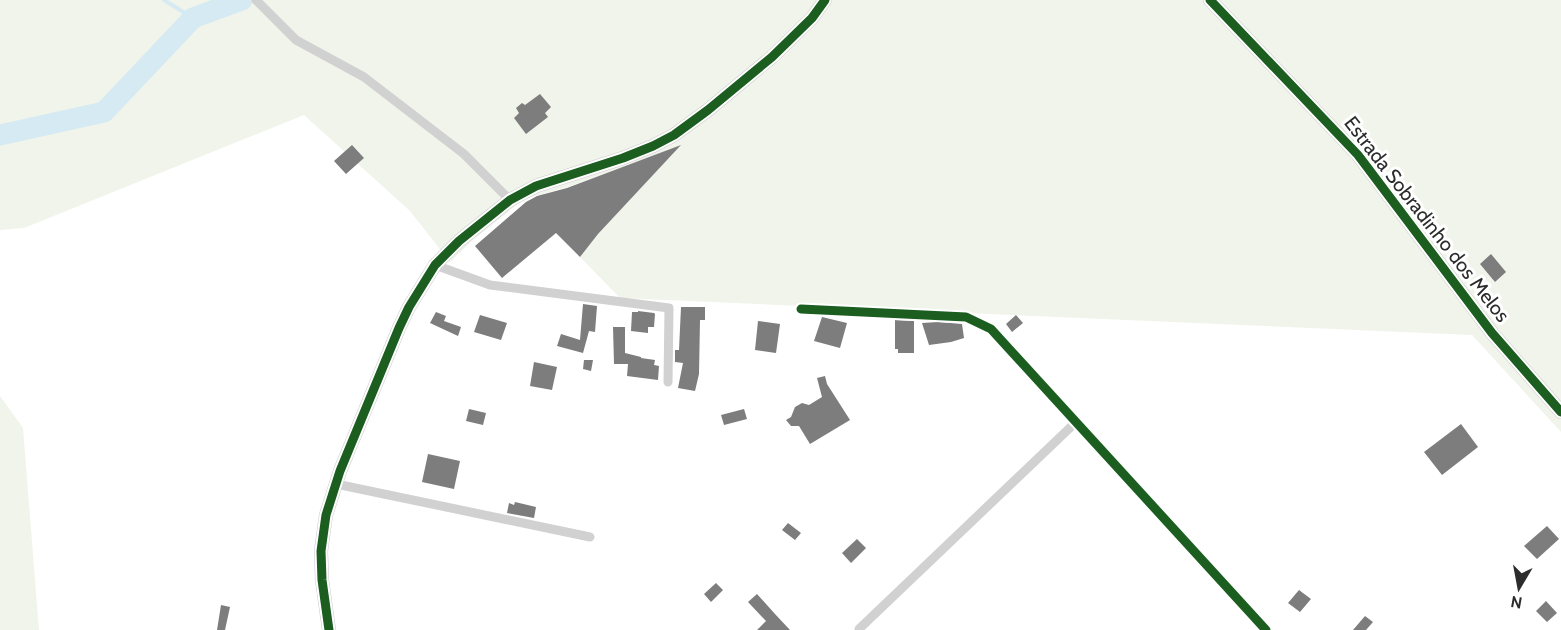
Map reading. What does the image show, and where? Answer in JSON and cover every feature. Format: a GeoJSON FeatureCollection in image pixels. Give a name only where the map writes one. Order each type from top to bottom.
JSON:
{"type":"FeatureCollection","features":[{"type":"Feature","properties":{"kind":"street"},"geometry":{"type":"LineString","coordinates":[[256,0],[296,40],[364,77],[464,154],[510,200]]}},
{"type":"Feature","properties":{"kind":"street"},"geometry":{"type":"LineString","coordinates":[[328,630],[321,551],[326,515],[340,471],[409,307],[435,265],[459,241],[510,200],[536,186],[623,158],[674,135],[772,57],[812,18],[825,0]]}},
{"type":"Feature","properties":{"kind":"street","name":"Estrada Sobradinho dos Melos"},"geometry":{"type":"LineString","coordinates":[[1210,0],[1358,154],[1492,333],[1561,412]]}},
{"type":"Feature","properties":{"kind":"street"},"geometry":{"type":"LineString","coordinates":[[435,265],[490,285],[669,308],[668,382]]}},
{"type":"Feature","properties":{"kind":"street"},"geometry":{"type":"LineString","coordinates":[[801,309],[966,317],[991,329],[1266,630]]}},
{"type":"Feature","properties":{"kind":"street"},"geometry":{"type":"LineString","coordinates":[[859,629],[1076,422]]}},
{"type":"Feature","properties":{"kind":"street"},"geometry":{"type":"LineString","coordinates":[[336,484],[590,537]]}},
{"type":"Feature","properties":{"kind":"shaded area"},"geometry":{"type":"Polygon","coordinates":[[[0,0],[1561,0],[1561,432],[1472,335],[620,298],[580,257],[598,234],[680,146],[568,187],[524,199],[473,240],[450,262],[410,211],[304,115],[24,228],[0,230],[0,0]]]}},
{"type":"Feature","properties":{"kind":"shaded area"},"geometry":{"type":"Polygon","coordinates":[[[0,396],[23,428],[39,630],[0,630],[0,396]]]}},
{"type":"Feature","properties":{"kind":"building"},"geometry":{"type":"Polygon","coordinates":[[[540,94],[551,107],[545,113],[548,117],[526,134],[514,118],[519,113],[516,108],[522,103],[525,105],[540,94]]]}},
{"type":"Feature","properties":{"kind":"building"},"geometry":{"type":"Polygon","coordinates":[[[352,145],[364,158],[346,174],[334,161],[352,145]]]}},
{"type":"Feature","properties":{"kind":"building"},"geometry":{"type":"Polygon","coordinates":[[[681,145],[598,234],[580,257],[556,233],[502,278],[475,246],[526,202],[537,196],[567,188],[681,145]]]}},
{"type":"Feature","properties":{"kind":"building"},"geometry":{"type":"Polygon","coordinates":[[[1491,254],[1506,272],[1495,282],[1480,264],[1491,254]]]}},
{"type":"Feature","properties":{"kind":"building"},"geometry":{"type":"Polygon","coordinates":[[[583,304],[597,306],[595,332],[589,331],[583,353],[557,346],[561,334],[580,340],[583,304]]]}},
{"type":"Feature","properties":{"kind":"building"},"geometry":{"type":"Polygon","coordinates":[[[681,307],[705,307],[705,320],[700,320],[699,374],[695,391],[678,388],[683,363],[675,362],[675,350],[679,350],[681,307]]]}},
{"type":"Feature","properties":{"kind":"building"},"geometry":{"type":"Polygon","coordinates":[[[436,312],[446,316],[444,321],[461,327],[458,336],[430,323],[436,312]]]}},
{"type":"Feature","properties":{"kind":"building"},"geometry":{"type":"Polygon","coordinates":[[[632,312],[655,314],[654,327],[648,327],[648,333],[631,331],[632,312]]]}},
{"type":"Feature","properties":{"kind":"building"},"geometry":{"type":"Polygon","coordinates":[[[480,315],[507,323],[501,340],[474,332],[480,315]]]}},
{"type":"Feature","properties":{"kind":"building"},"geometry":{"type":"Polygon","coordinates":[[[1016,315],[1023,323],[1012,332],[1006,324],[1016,315]]]}},
{"type":"Feature","properties":{"kind":"building"},"geometry":{"type":"Polygon","coordinates":[[[822,317],[847,323],[840,348],[814,341],[822,317]]]}},
{"type":"Feature","properties":{"kind":"building"},"geometry":{"type":"Polygon","coordinates":[[[895,320],[914,321],[914,353],[898,353],[898,349],[895,349],[895,320]]]}},
{"type":"Feature","properties":{"kind":"building"},"geometry":{"type":"Polygon","coordinates":[[[758,321],[780,324],[776,353],[755,350],[758,321]]]}},
{"type":"Feature","properties":{"kind":"building"},"geometry":{"type":"Polygon","coordinates":[[[922,323],[962,324],[964,338],[929,345],[922,323]]]}},
{"type":"Feature","properties":{"kind":"building"},"geometry":{"type":"Polygon","coordinates":[[[613,327],[625,327],[625,353],[655,360],[654,365],[659,366],[658,380],[627,376],[628,364],[614,364],[613,327]]]}},
{"type":"Feature","properties":{"kind":"building"},"geometry":{"type":"Polygon","coordinates":[[[584,360],[593,360],[591,371],[583,369],[584,360]]]}},
{"type":"Feature","properties":{"kind":"building"},"geometry":{"type":"Polygon","coordinates":[[[534,362],[557,367],[552,390],[530,386],[534,362]]]}},
{"type":"Feature","properties":{"kind":"building"},"geometry":{"type":"Polygon","coordinates":[[[825,376],[827,384],[850,420],[810,444],[799,426],[791,426],[786,420],[791,417],[795,407],[802,403],[809,405],[822,397],[817,378],[825,376]]]}},
{"type":"Feature","properties":{"kind":"building"},"geometry":{"type":"Polygon","coordinates":[[[469,409],[486,413],[483,425],[466,421],[469,409]]]}},
{"type":"Feature","properties":{"kind":"building"},"geometry":{"type":"Polygon","coordinates":[[[744,409],[747,419],[724,425],[721,415],[744,409]]]}},
{"type":"Feature","properties":{"kind":"building"},"geometry":{"type":"Polygon","coordinates":[[[1461,424],[1478,447],[1442,475],[1424,452],[1461,424]]]}},
{"type":"Feature","properties":{"kind":"building"},"geometry":{"type":"Polygon","coordinates":[[[428,454],[460,461],[454,489],[422,482],[428,454]]]}},
{"type":"Feature","properties":{"kind":"building"},"geometry":{"type":"Polygon","coordinates":[[[515,502],[536,507],[534,518],[507,513],[509,503],[514,505],[515,502]]]}},
{"type":"Feature","properties":{"kind":"building"},"geometry":{"type":"Polygon","coordinates":[[[788,523],[801,533],[795,540],[782,530],[788,523]]]}},
{"type":"Feature","properties":{"kind":"building"},"geometry":{"type":"Polygon","coordinates":[[[1547,526],[1559,539],[1537,559],[1524,546],[1547,526]]]}},
{"type":"Feature","properties":{"kind":"building"},"geometry":{"type":"Polygon","coordinates":[[[857,539],[866,548],[851,563],[842,553],[857,539]]]}},
{"type":"Feature","properties":{"kind":"building"},"geometry":{"type":"Polygon","coordinates":[[[716,583],[723,590],[711,602],[704,594],[716,583]]]}},
{"type":"Feature","properties":{"kind":"building"},"geometry":{"type":"Polygon","coordinates":[[[1299,590],[1311,599],[1300,612],[1288,603],[1299,590]]]}},
{"type":"Feature","properties":{"kind":"building"},"geometry":{"type":"Polygon","coordinates":[[[757,594],[790,630],[757,630],[766,621],[748,602],[757,594]]]}},
{"type":"Feature","properties":{"kind":"building"},"geometry":{"type":"Polygon","coordinates":[[[1546,601],[1557,613],[1547,622],[1536,611],[1546,601]]]}},
{"type":"Feature","properties":{"kind":"building"},"geometry":{"type":"Polygon","coordinates":[[[221,605],[230,607],[225,630],[217,630],[221,605]]]}},
{"type":"Feature","properties":{"kind":"building"},"geometry":{"type":"Polygon","coordinates":[[[1365,616],[1373,622],[1366,630],[1353,630],[1365,616]]]}},
{"type":"Feature","properties":{"kind":"waterway"},"geometry":{"type":"LineString","coordinates":[[164,0],[193,18]]}},
{"type":"Feature","properties":{"kind":"waterway"},"geometry":{"type":"LineString","coordinates":[[0,135],[104,112],[193,18],[242,0]]}},
{"type":"Feature","properties":{"kind":"cycle path"},"geometry":{"type":"LineString","coordinates":[[329,630],[322,580],[321,551],[326,515],[340,471],[399,328],[435,265],[459,241],[510,200],[536,186],[623,158],[674,135],[772,57],[812,18],[825,0]]}},
{"type":"Feature","properties":{"kind":"cycle path"},"geometry":{"type":"LineString","coordinates":[[1210,0],[1358,155],[1492,333],[1561,412]]}},
{"type":"Feature","properties":{"kind":"cycle path"},"geometry":{"type":"LineString","coordinates":[[801,309],[966,317],[991,329],[1266,630]]}}]}
